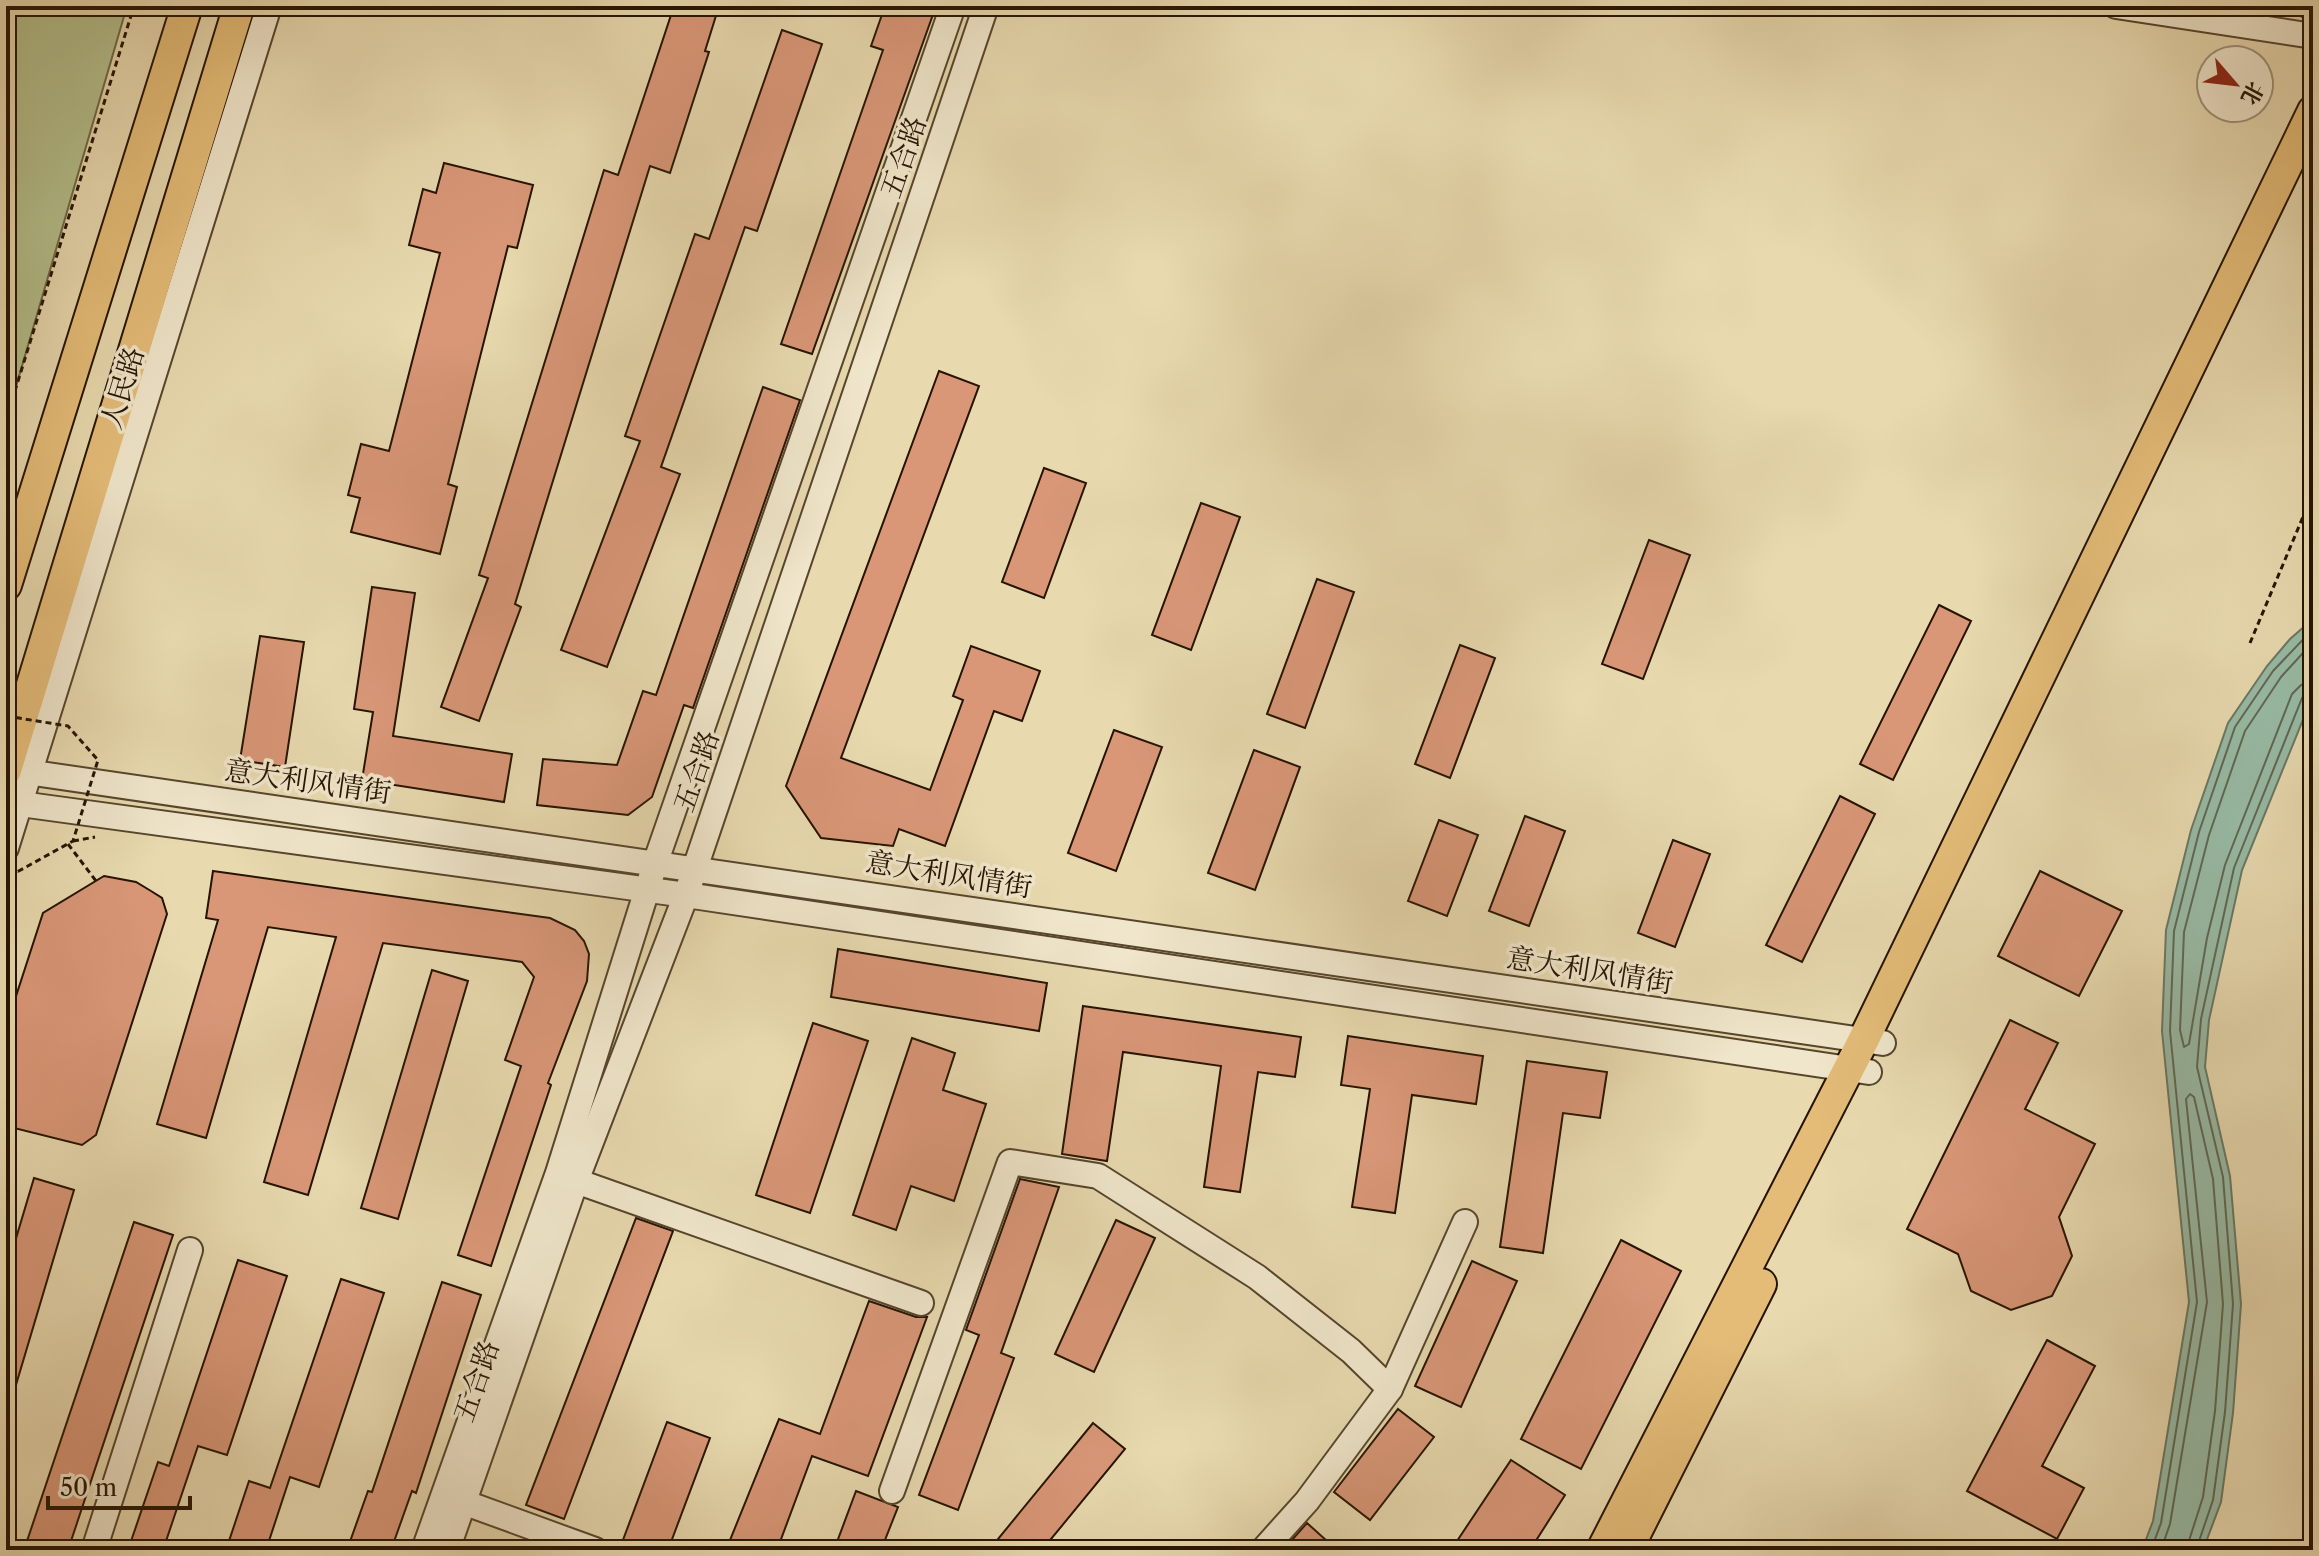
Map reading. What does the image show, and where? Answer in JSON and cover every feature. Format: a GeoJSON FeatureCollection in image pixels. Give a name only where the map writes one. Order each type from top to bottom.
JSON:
{"type":"FeatureCollection","features":[{"type":"Feature","properties":{"kind":"main road","name":"人民路"},"geometry":{"type":"LineString","coordinates":[[6,585],[187,6]]}},
{"type":"Feature","properties":{"kind":"main road","name":"人民路"},"geometry":{"type":"LineString","coordinates":[[12,770],[239,6]]}},
{"type":"Feature","properties":{"kind":"main road"},"geometry":{"type":"LineString","coordinates":[[1627,1550],[1866,1056],[2313,111]]}},
{"type":"Feature","properties":{"kind":"main road"},"geometry":{"type":"LineString","coordinates":[[1602,1550],[1866,1056],[2313,158]]}},
{"type":"Feature","properties":{"kind":"street"},"geometry":{"type":"LineString","coordinates":[[6,848],[13,803],[12,770],[269,6]]}},
{"type":"Feature","properties":{"kind":"street","name":"五合路"},"geometry":{"type":"LineString","coordinates":[[447,1550],[456,1499],[656,861],[953,6]]}},
{"type":"Feature","properties":{"kind":"street","name":"五合路"},"geometry":{"type":"LineString","coordinates":[[424,1550],[456,1499],[686,895],[986,6]]}},
{"type":"Feature","properties":{"kind":"street"},"geometry":{"type":"LineString","coordinates":[[2116,6],[2313,36]]}},
{"type":"Feature","properties":{"kind":"street","name":"意大利风情街"},"geometry":{"type":"LineString","coordinates":[[12,770],[695,867],[1866,1056]]}},
{"type":"Feature","properties":{"kind":"street","name":"意大利风情街"},"geometry":{"type":"LineString","coordinates":[[13,803],[1866,1056]]}},
{"type":"Feature","properties":{"kind":"street"},"geometry":{"type":"LineString","coordinates":[[892,1491],[1010,1162],[1098,1176],[1257,1277],[1351,1351],[1390,1389]]}},
{"type":"Feature","properties":{"kind":"street"},"geometry":{"type":"LineString","coordinates":[[576,1181],[921,1303]]}},
{"type":"Feature","properties":{"kind":"street"},"geometry":{"type":"LineString","coordinates":[[1263,1550],[1307,1501],[1390,1389],[1465,1222]]}},
{"type":"Feature","properties":{"kind":"street"},"geometry":{"type":"LineString","coordinates":[[94,1550],[190,1250]]}},
{"type":"Feature","properties":{"kind":"street"},"geometry":{"type":"LineString","coordinates":[[456,1499],[595,1550]]}},
{"type":"Feature","properties":{"kind":"path"},"geometry":{"type":"LineString","coordinates":[[6,420],[134,6]]}},
{"type":"Feature","properties":{"kind":"path"},"geometry":{"type":"LineString","coordinates":[[2250,643],[2313,493]]}},
{"type":"Feature","properties":{"kind":"path"},"geometry":{"type":"LineString","coordinates":[[6,716],[68,726],[98,760],[73,841],[17,872],[6,889]]}},
{"type":"Feature","properties":{"kind":"path"},"geometry":{"type":"LineString","coordinates":[[68,844],[96,881]]}},
{"type":"Feature","properties":{"kind":"path"},"geometry":{"type":"LineString","coordinates":[[6,870],[17,872]]}},
{"type":"Feature","properties":{"kind":"shaded area"},"geometry":{"type":"Polygon","coordinates":[[[6,6],[127,6],[6,421],[6,6]]]}},
{"type":"Feature","properties":{"kind":"water"},"geometry":{"type":"Polygon","coordinates":[[[2313,619],[2313,695],[2242,870],[2209,1020],[2205,1067],[2230,1176],[2241,1304],[2233,1413],[2221,1502],[2203,1550],[2142,1550],[2153,1521],[2189,1302],[2162,1031],[2166,930],[2191,830],[2228,723],[2267,666],[2290,639],[2313,619]]]}},
{"type":"Feature","properties":{"kind":"building"},"geometry":{"type":"Polygon","coordinates":[[[674,6],[719,6],[705,51],[709,52],[670,173],[650,166],[515,604],[521,607],[479,721],[441,707],[488,578],[479,575],[604,170],[618,175],[674,6]]]}},
{"type":"Feature","properties":{"kind":"building"},"geometry":{"type":"Polygon","coordinates":[[[885,6],[936,6],[812,354],[781,344],[883,50],[871,46],[885,6]]]}},
{"type":"Feature","properties":{"kind":"building"},"geometry":{"type":"Polygon","coordinates":[[[782,30],[822,44],[757,231],[745,227],[661,467],[680,474],[607,667],[561,650],[640,441],[625,436],[695,234],[709,239],[782,30]]]}},
{"type":"Feature","properties":{"kind":"building"},"geometry":{"type":"Polygon","coordinates":[[[444,163],[533,185],[517,248],[508,246],[448,484],[457,487],[440,554],[351,532],[360,498],[348,495],[361,444],[389,451],[440,253],[409,245],[423,189],[436,193],[444,163]]]}},
{"type":"Feature","properties":{"kind":"building"},"geometry":{"type":"Polygon","coordinates":[[[939,371],[979,386],[841,758],[930,790],[963,700],[953,696],[971,646],[1040,671],[1022,721],[994,711],[945,846],[899,829],[893,846],[821,838],[786,786],[939,371]]]}},
{"type":"Feature","properties":{"kind":"building"},"geometry":{"type":"Polygon","coordinates":[[[763,387],[800,400],[693,708],[684,705],[652,797],[628,815],[537,805],[543,759],[617,765],[643,691],[656,695],[763,387]]]}},
{"type":"Feature","properties":{"kind":"building"},"geometry":{"type":"Polygon","coordinates":[[[1044,468],[1086,483],[1044,598],[1002,582],[1044,468]]]}},
{"type":"Feature","properties":{"kind":"building"},"geometry":{"type":"Polygon","coordinates":[[[1201,503],[1240,517],[1191,650],[1152,635],[1201,503]]]}},
{"type":"Feature","properties":{"kind":"building"},"geometry":{"type":"Polygon","coordinates":[[[1649,540],[1690,555],[1643,679],[1602,664],[1649,540]]]}},
{"type":"Feature","properties":{"kind":"building"},"geometry":{"type":"Polygon","coordinates":[[[1317,579],[1354,592],[1305,728],[1267,714],[1317,579]]]}},
{"type":"Feature","properties":{"kind":"building"},"geometry":{"type":"Polygon","coordinates":[[[372,587],[415,593],[393,736],[512,754],[504,802],[362,780],[373,712],[354,709],[372,587]]]}},
{"type":"Feature","properties":{"kind":"building"},"geometry":{"type":"Polygon","coordinates":[[[1939,605],[1971,621],[1893,780],[1860,764],[1939,605]]]}},
{"type":"Feature","properties":{"kind":"building"},"geometry":{"type":"Polygon","coordinates":[[[260,636],[304,642],[285,767],[240,760],[260,636]]]}},
{"type":"Feature","properties":{"kind":"building"},"geometry":{"type":"Polygon","coordinates":[[[1460,645],[1495,658],[1450,778],[1415,764],[1460,645]]]}},
{"type":"Feature","properties":{"kind":"building"},"geometry":{"type":"Polygon","coordinates":[[[1114,730],[1162,747],[1116,871],[1068,853],[1114,730]]]}},
{"type":"Feature","properties":{"kind":"building"},"geometry":{"type":"Polygon","coordinates":[[[1254,750],[1300,767],[1255,890],[1208,873],[1254,750]]]}},
{"type":"Feature","properties":{"kind":"building"},"geometry":{"type":"Polygon","coordinates":[[[1840,796],[1875,814],[1802,962],[1766,945],[1840,796]]]}},
{"type":"Feature","properties":{"kind":"building"},"geometry":{"type":"Polygon","coordinates":[[[1525,816],[1565,831],[1529,926],[1489,911],[1525,816]]]}},
{"type":"Feature","properties":{"kind":"building"},"geometry":{"type":"Polygon","coordinates":[[[1439,820],[1478,835],[1447,916],[1408,901],[1439,820]]]}},
{"type":"Feature","properties":{"kind":"building"},"geometry":{"type":"Polygon","coordinates":[[[1673,840],[1710,854],[1675,947],[1638,933],[1673,840]]]}},
{"type":"Feature","properties":{"kind":"building"},"geometry":{"type":"Polygon","coordinates":[[[213,871],[550,918],[575,930],[584,941],[589,954],[587,981],[548,1083],[551,1085],[491,1266],[458,1255],[521,1066],[505,1060],[534,977],[522,962],[383,943],[308,1195],[264,1182],[336,937],[268,927],[206,1138],[157,1124],[218,920],[206,918],[213,871]]]}},
{"type":"Feature","properties":{"kind":"building"},"geometry":{"type":"Polygon","coordinates":[[[2040,871],[2122,911],[2079,996],[1998,956],[2040,871]]]}},
{"type":"Feature","properties":{"kind":"building"},"geometry":{"type":"Polygon","coordinates":[[[104,876],[136,882],[151,891],[162,898],[167,914],[96,1135],[82,1145],[6,1126],[6,1027],[43,913],[104,876]]]}},
{"type":"Feature","properties":{"kind":"building"},"geometry":{"type":"Polygon","coordinates":[[[838,949],[1047,983],[1039,1031],[831,997],[838,949]]]}},
{"type":"Feature","properties":{"kind":"building"},"geometry":{"type":"Polygon","coordinates":[[[432,970],[468,981],[398,1219],[361,1208],[432,970]]]}},
{"type":"Feature","properties":{"kind":"building"},"geometry":{"type":"Polygon","coordinates":[[[1083,1006],[1301,1037],[1295,1077],[1258,1072],[1240,1192],[1204,1187],[1221,1066],[1123,1052],[1107,1161],[1062,1154],[1083,1006]]]}},
{"type":"Feature","properties":{"kind":"building"},"geometry":{"type":"Polygon","coordinates":[[[2010,1020],[2058,1043],[2025,1109],[2095,1144],[2059,1217],[2072,1256],[2052,1296],[2011,1310],[1971,1291],[1958,1254],[1907,1229],[2010,1020]]]}},
{"type":"Feature","properties":{"kind":"building"},"geometry":{"type":"Polygon","coordinates":[[[813,1023],[868,1041],[810,1213],[756,1195],[813,1023]]]}},
{"type":"Feature","properties":{"kind":"building"},"geometry":{"type":"Polygon","coordinates":[[[1348,1036],[1483,1056],[1476,1104],[1412,1095],[1395,1213],[1352,1207],[1370,1089],[1341,1085],[1348,1036]]]}},
{"type":"Feature","properties":{"kind":"building"},"geometry":{"type":"Polygon","coordinates":[[[912,1038],[955,1053],[943,1090],[986,1104],[954,1201],[911,1186],[896,1230],[853,1215],[912,1038]]]}},
{"type":"Feature","properties":{"kind":"building"},"geometry":{"type":"Polygon","coordinates":[[[1527,1061],[1607,1072],[1600,1118],[1563,1113],[1543,1253],[1500,1247],[1527,1061]]]}},
{"type":"Feature","properties":{"kind":"building"},"geometry":{"type":"Polygon","coordinates":[[[34,1178],[74,1190],[10,1405],[6,1404],[6,1272],[34,1178]]]}},
{"type":"Feature","properties":{"kind":"building"},"geometry":{"type":"Polygon","coordinates":[[[1020,1179],[1059,1187],[1001,1353],[1014,1358],[958,1510],[919,1495],[979,1335],[966,1330],[1020,1179]]]}},
{"type":"Feature","properties":{"kind":"building"},"geometry":{"type":"Polygon","coordinates":[[[636,1218],[673,1231],[564,1519],[526,1505],[636,1218]]]}},
{"type":"Feature","properties":{"kind":"building"},"geometry":{"type":"Polygon","coordinates":[[[1116,1220],[1155,1238],[1094,1372],[1055,1354],[1116,1220]]]}},
{"type":"Feature","properties":{"kind":"building"},"geometry":{"type":"Polygon","coordinates":[[[134,1222],[173,1235],[68,1550],[24,1550],[134,1222]]]}},
{"type":"Feature","properties":{"kind":"building"},"geometry":{"type":"Polygon","coordinates":[[[1621,1240],[1681,1271],[1581,1469],[1521,1439],[1621,1240]]]}},
{"type":"Feature","properties":{"kind":"building"},"geometry":{"type":"Polygon","coordinates":[[[238,1260],[287,1276],[227,1455],[198,1446],[163,1550],[128,1550],[158,1462],[169,1466],[238,1260]]]}},
{"type":"Feature","properties":{"kind":"building"},"geometry":{"type":"Polygon","coordinates":[[[1472,1261],[1517,1281],[1461,1407],[1415,1386],[1472,1261]]]}},
{"type":"Feature","properties":{"kind":"building"},"geometry":{"type":"Polygon","coordinates":[[[341,1279],[384,1293],[319,1487],[290,1477],[266,1550],[226,1550],[249,1481],[270,1488],[341,1279]]]}},
{"type":"Feature","properties":{"kind":"building"},"geometry":{"type":"Polygon","coordinates":[[[442,1282],[481,1295],[416,1493],[412,1491],[391,1550],[347,1550],[368,1491],[372,1492],[442,1282]]]}},
{"type":"Feature","properties":{"kind":"building"},"geometry":{"type":"Polygon","coordinates":[[[869,1301],[916,1317],[927,1317],[868,1476],[812,1456],[777,1550],[726,1550],[779,1419],[820,1434],[869,1301]]]}},
{"type":"Feature","properties":{"kind":"building"},"geometry":{"type":"Polygon","coordinates":[[[2047,1340],[2095,1366],[2042,1466],[2084,1488],[2057,1539],[1967,1491],[2047,1340]]]}},
{"type":"Feature","properties":{"kind":"building"},"geometry":{"type":"Polygon","coordinates":[[[1398,1409],[1434,1437],[1370,1520],[1334,1492],[1398,1409]]]}},
{"type":"Feature","properties":{"kind":"building"},"geometry":{"type":"Polygon","coordinates":[[[667,1422],[710,1438],[668,1550],[649,1550],[623,1540],[667,1422]]]}},
{"type":"Feature","properties":{"kind":"building"},"geometry":{"type":"Polygon","coordinates":[[[1093,1423],[1125,1449],[1042,1550],[989,1550],[1093,1423]]]}},
{"type":"Feature","properties":{"kind":"building"},"geometry":{"type":"Polygon","coordinates":[[[1511,1460],[1565,1495],[1530,1550],[1451,1550],[1511,1460]]]}},
{"type":"Feature","properties":{"kind":"building"},"geometry":{"type":"Polygon","coordinates":[[[856,1491],[898,1507],[881,1550],[834,1550],[856,1491]]]}},
{"type":"Feature","properties":{"kind":"building"},"geometry":{"type":"Polygon","coordinates":[[[1307,1523],[1337,1550],[1283,1550],[1307,1523]]]}}]}
